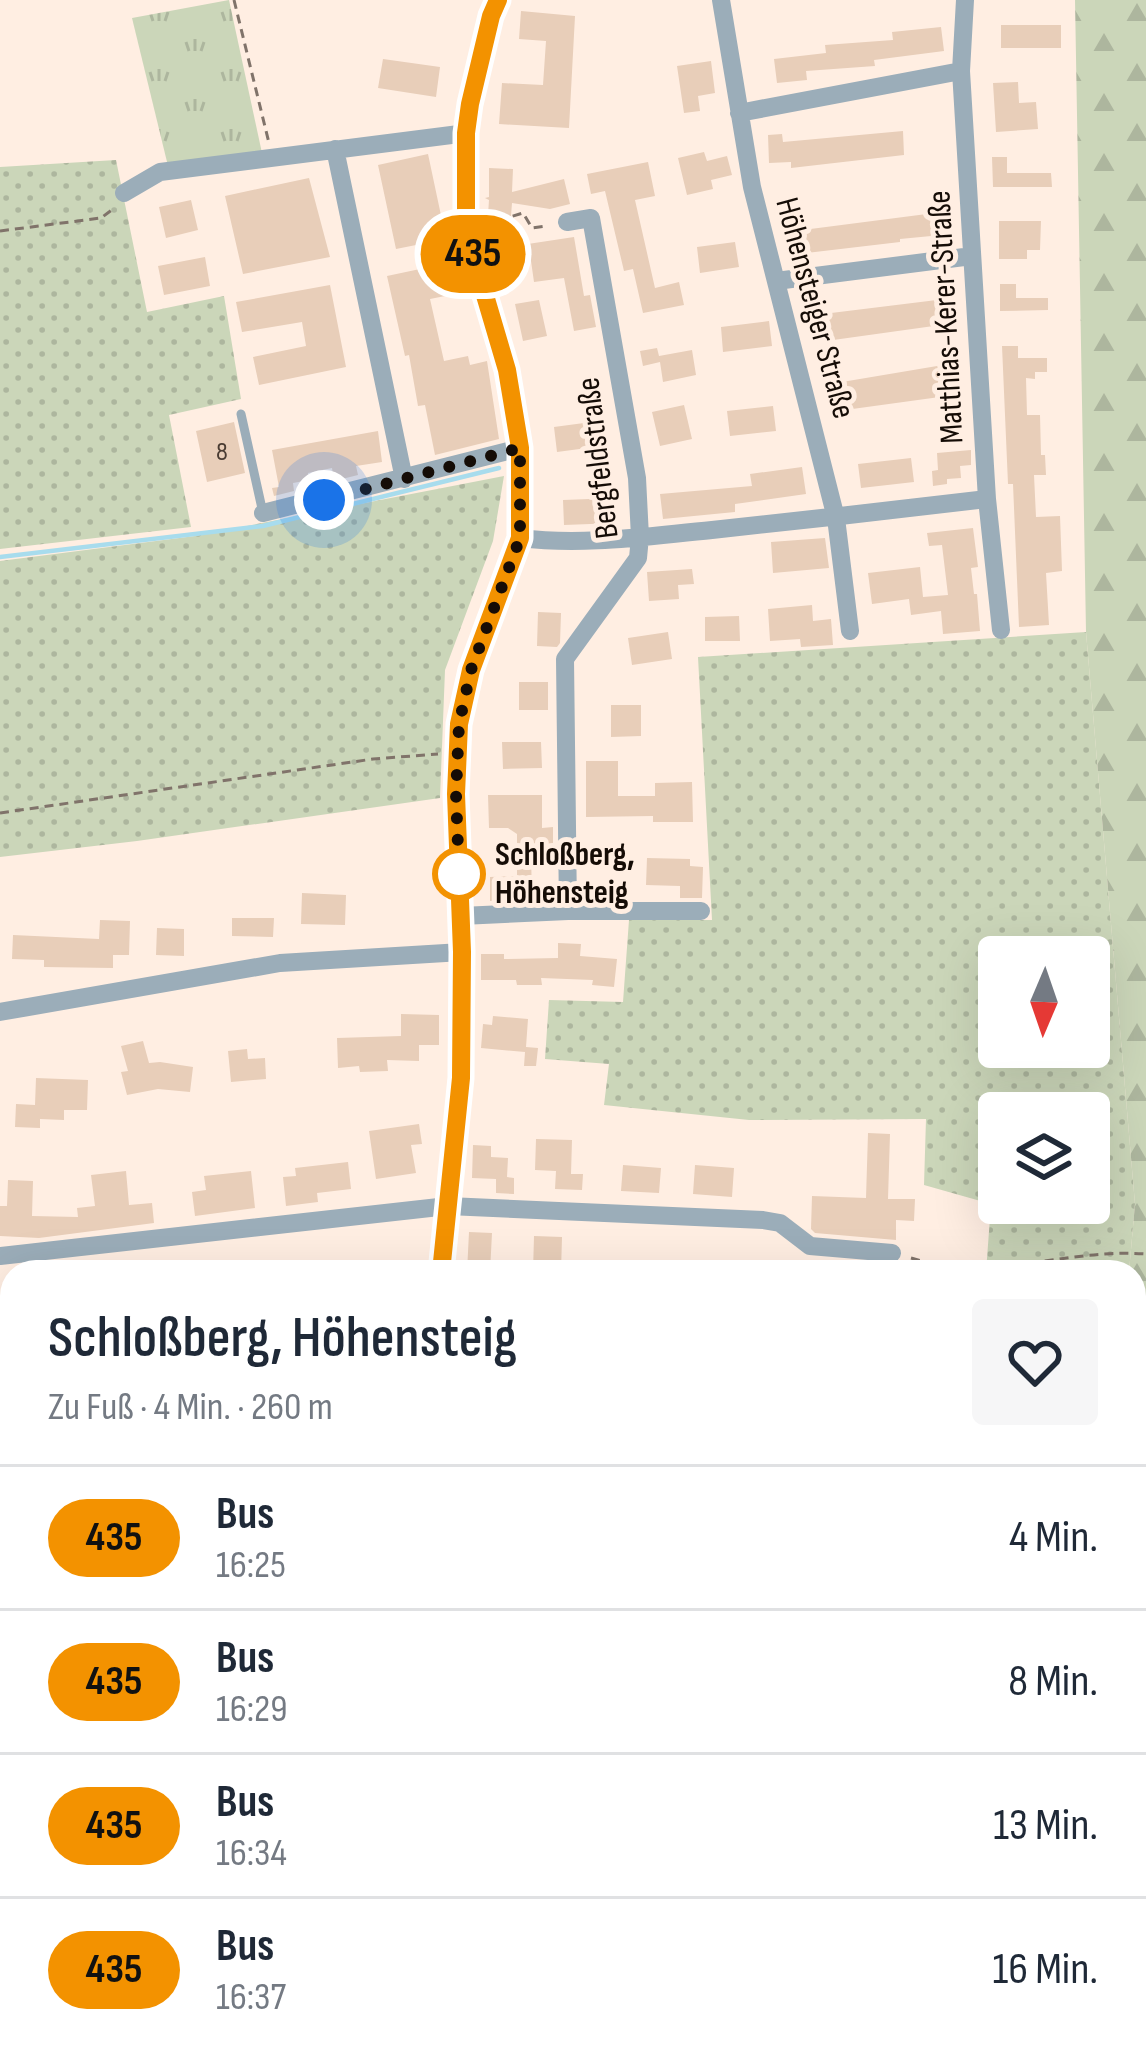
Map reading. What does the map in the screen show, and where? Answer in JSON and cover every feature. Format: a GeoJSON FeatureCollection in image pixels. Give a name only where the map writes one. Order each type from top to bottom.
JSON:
{"type":"FeatureCollection","features":[{"type":"Feature","properties":{"kind":"street"},"geometry":{"type":"LineString","coordinates":[[442,1260],[461,1078],[459,724],[471,670],[520,538],[520,448],[507,370],[466,231],[466,133],[498,0]]}},
{"type":"Feature","properties":{"kind":"street","name":"Höhensteiger Straße"},"geometry":{"type":"LineString","coordinates":[[721,0],[752,187],[836,518],[850,631]]}},
{"type":"Feature","properties":{"kind":"street","name":"Matthias-Kerer-Straße"},"geometry":{"type":"LineString","coordinates":[[964,0],[961,71],[986,499],[1001,630]]}},
{"type":"Feature","properties":{"kind":"street"},"geometry":{"type":"LineString","coordinates":[[739,113],[961,71]]}},
{"type":"Feature","properties":{"kind":"street"},"geometry":{"type":"LineString","coordinates":[[124,193],[160,172],[466,133]]}},
{"type":"Feature","properties":{"kind":"street"},"geometry":{"type":"LineString","coordinates":[[335,149],[404,479]]}},
{"type":"Feature","properties":{"kind":"street","name":"Bergfeldstraße"},"geometry":{"type":"LineString","coordinates":[[567,222],[591,218],[637,478],[640,537],[638,558],[566,659],[568,911]]}},
{"type":"Feature","properties":{"kind":"street"},"geometry":{"type":"LineString","coordinates":[[776,281],[972,256]]}},
{"type":"Feature","properties":{"kind":"street"},"geometry":{"type":"LineString","coordinates":[[263,513],[520,448]]}},
{"type":"Feature","properties":{"kind":"street"},"geometry":{"type":"LineString","coordinates":[[520,538],[562,544],[986,499]]}},
{"type":"Feature","properties":{"kind":"street"},"geometry":{"type":"LineString","coordinates":[[461,916],[701,911]]}},
{"type":"Feature","properties":{"kind":"street"},"geometry":{"type":"LineString","coordinates":[[0,1012],[280,963],[462,952]]}},
{"type":"Feature","properties":{"kind":"street"},"geometry":{"type":"LineString","coordinates":[[0,1256],[448,1206],[763,1220],[780,1223],[810,1246],[892,1252]]}},
{"type":"Feature","properties":{"kind":"lane"},"geometry":{"type":"LineString","coordinates":[[242,414],[263,513]]}},
{"type":"Feature","properties":{"kind":"path"},"geometry":{"type":"LineString","coordinates":[[234,0],[272,157]]}},
{"type":"Feature","properties":{"kind":"path"},"geometry":{"type":"LineString","coordinates":[[0,231],[101,218],[124,193]]}},
{"type":"Feature","properties":{"kind":"path"},"geometry":{"type":"LineString","coordinates":[[466,231],[523,213],[532,228],[567,222]]}},
{"type":"Feature","properties":{"kind":"path"},"geometry":{"type":"LineString","coordinates":[[0,813],[373,759],[458,752]]}},
{"type":"Feature","properties":{"kind":"path"},"geometry":{"type":"LineString","coordinates":[[892,1252],[918,1260]]}},
{"type":"Feature","properties":{"kind":"path"},"geometry":{"type":"LineString","coordinates":[[1066,1260],[1122,1252],[1146,1254]]}},
{"type":"Feature","properties":{"kind":"green space"},"geometry":{"type":"Polygon","coordinates":[[[229,0],[262,153],[168,166],[132,18],[229,0]]]}},
{"type":"Feature","properties":{"kind":"green space"},"geometry":{"type":"Polygon","coordinates":[[[1075,0],[1146,0],[1146,1260],[1130,1260],[1135,1204],[1086,632],[1075,0]]]}},
{"type":"Feature","properties":{"kind":"green space"},"geometry":{"type":"Polygon","coordinates":[[[116,160],[147,312],[224,296],[241,399],[169,415],[191,527],[0,549],[0,167],[116,160]]]}},
{"type":"Feature","properties":{"kind":"green space"},"geometry":{"type":"Polygon","coordinates":[[[504,476],[493,541],[445,670],[440,798],[0,857],[0,561],[195,536],[504,476]]]}},
{"type":"Feature","properties":{"kind":"green space"},"geometry":{"type":"Polygon","coordinates":[[[1086,632],[1135,1204],[1130,1260],[987,1260],[990,1224],[1110,1224],[1110,1092],[978,1092],[978,1200],[924,1185],[926,1119],[749,1120],[604,1105],[609,1064],[545,1059],[549,1000],[623,1002],[629,920],[712,920],[698,657],[1086,632]]]}},
{"type":"Feature","properties":{"kind":"building"},"geometry":{"type":"Polygon","coordinates":[[[521,11],[575,16],[569,128],[499,124],[502,83],[543,85],[546,41],[519,39],[521,11]]]}},
{"type":"Feature","properties":{"kind":"building"},"geometry":{"type":"Polygon","coordinates":[[[1001,25],[1061,25],[1061,48],[1001,48],[1001,25]]]}},
{"type":"Feature","properties":{"kind":"building"},"geometry":{"type":"Polygon","coordinates":[[[941,27],[944,51],[874,60],[875,66],[806,71],[807,80],[777,83],[774,59],[826,53],[825,45],[893,40],[892,32],[941,27]]]}},
{"type":"Feature","properties":{"kind":"building"},"geometry":{"type":"Polygon","coordinates":[[[383,59],[440,67],[436,97],[378,88],[383,59]]]}},
{"type":"Feature","properties":{"kind":"building"},"geometry":{"type":"Polygon","coordinates":[[[711,61],[715,93],[698,96],[700,111],[684,113],[677,66],[711,61]]]}},
{"type":"Feature","properties":{"kind":"building"},"geometry":{"type":"Polygon","coordinates":[[[1018,82],[1019,103],[1036,102],[1038,129],[996,132],[993,83],[1018,82]]]}},
{"type":"Feature","properties":{"kind":"building"},"geometry":{"type":"Polygon","coordinates":[[[903,131],[904,155],[791,168],[791,162],[769,163],[768,135],[782,134],[783,142],[903,131]]]}},
{"type":"Feature","properties":{"kind":"building"},"geometry":{"type":"Polygon","coordinates":[[[704,152],[707,161],[727,156],[732,175],[711,180],[713,189],[687,195],[678,158],[704,152]]]}},
{"type":"Feature","properties":{"kind":"building"},"geometry":{"type":"Polygon","coordinates":[[[428,154],[446,239],[396,249],[378,165],[428,154]]]}},
{"type":"Feature","properties":{"kind":"building"},"geometry":{"type":"Polygon","coordinates":[[[992,157],[1007,157],[1007,173],[1051,173],[1052,187],[993,187],[992,157]]]}},
{"type":"Feature","properties":{"kind":"building"},"geometry":{"type":"Polygon","coordinates":[[[648,162],[655,196],[635,200],[655,288],[679,282],[684,305],[643,313],[633,269],[624,271],[605,191],[591,194],[587,174],[648,162]]]}},
{"type":"Feature","properties":{"kind":"building"},"geometry":{"type":"Polygon","coordinates":[[[489,168],[513,169],[512,192],[564,179],[570,204],[550,209],[512,203],[511,216],[488,215],[489,168]]]}},
{"type":"Feature","properties":{"kind":"building"},"geometry":{"type":"Polygon","coordinates":[[[309,178],[330,257],[243,274],[225,196],[309,178]]]}},
{"type":"Feature","properties":{"kind":"building"},"geometry":{"type":"Polygon","coordinates":[[[191,200],[198,230],[166,238],[159,207],[191,200]]]}},
{"type":"Feature","properties":{"kind":"building"},"geometry":{"type":"Polygon","coordinates":[[[950,211],[952,234],[798,254],[795,231],[950,211]]]}},
{"type":"Feature","properties":{"kind":"building"},"geometry":{"type":"Polygon","coordinates":[[[999,221],[1041,221],[1040,250],[1027,250],[1027,259],[999,259],[999,221]]]}},
{"type":"Feature","properties":{"kind":"building"},"geometry":{"type":"Polygon","coordinates":[[[574,237],[584,296],[590,295],[596,327],[574,331],[564,278],[534,282],[531,261],[504,265],[501,248],[574,237]]]}},
{"type":"Feature","properties":{"kind":"building"},"geometry":{"type":"Polygon","coordinates":[[[735,242],[739,267],[700,273],[697,247],[735,242]]]}},
{"type":"Feature","properties":{"kind":"building"},"geometry":{"type":"Polygon","coordinates":[[[205,257],[210,286],[164,295],[158,266],[205,257]]]}},
{"type":"Feature","properties":{"kind":"building"},"geometry":{"type":"Polygon","coordinates":[[[453,262],[460,293],[430,299],[444,361],[468,356],[470,365],[487,361],[499,439],[435,455],[425,405],[418,406],[387,276],[453,262]]]}},
{"type":"Feature","properties":{"kind":"building"},"geometry":{"type":"Polygon","coordinates":[[[1000,284],[1016,284],[1016,298],[1048,298],[1048,310],[1000,311],[1000,284]]]}},
{"type":"Feature","properties":{"kind":"building"},"geometry":{"type":"Polygon","coordinates":[[[330,285],[346,367],[259,385],[253,357],[306,346],[302,322],[242,332],[236,302],[330,285]]]}},
{"type":"Feature","properties":{"kind":"building"},"geometry":{"type":"Polygon","coordinates":[[[945,299],[948,324],[826,341],[823,314],[945,299]]]}},
{"type":"Feature","properties":{"kind":"building"},"geometry":{"type":"Polygon","coordinates":[[[539,300],[547,336],[523,341],[515,304],[539,300]]]}},
{"type":"Feature","properties":{"kind":"building"},"geometry":{"type":"Polygon","coordinates":[[[769,321],[772,346],[723,352],[721,327],[769,321]]]}},
{"type":"Feature","properties":{"kind":"building"},"geometry":{"type":"Polygon","coordinates":[[[1002,346],[1018,346],[1018,358],[1047,358],[1047,372],[1026,378],[1027,415],[1040,415],[1041,455],[1045,455],[1046,475],[1034,475],[1036,517],[1060,516],[1062,571],[1046,573],[1049,625],[1019,627],[1002,346]]]}},
{"type":"Feature","properties":{"kind":"building"},"geometry":{"type":"Polygon","coordinates":[[[657,348],[659,356],[692,350],[696,375],[663,382],[660,362],[643,366],[640,351],[657,348]]]}},
{"type":"Feature","properties":{"kind":"building"},"geometry":{"type":"Polygon","coordinates":[[[943,365],[947,396],[845,410],[842,382],[943,365]]]}},
{"type":"Feature","properties":{"kind":"building"},"geometry":{"type":"Polygon","coordinates":[[[684,405],[692,439],[660,446],[652,412],[684,405]]]}},
{"type":"Feature","properties":{"kind":"building"},"geometry":{"type":"Polygon","coordinates":[[[773,406],[776,431],[730,436],[727,411],[773,406]]]}},
{"type":"Feature","properties":{"kind":"building"},"geometry":{"type":"Polygon","coordinates":[[[599,421],[602,446],[557,452],[554,427],[599,421]]]}},
{"type":"Feature","properties":{"kind":"building"},"geometry":{"type":"Polygon","coordinates":[[[234,422],[245,473],[207,482],[196,431],[234,422]]]}},
{"type":"Feature","properties":{"kind":"building"},"geometry":{"type":"Polygon","coordinates":[[[378,431],[382,462],[356,466],[358,475],[334,481],[332,468],[308,473],[309,480],[293,483],[294,491],[274,496],[272,488],[279,487],[272,450],[378,431]]]}},
{"type":"Feature","properties":{"kind":"building"},"geometry":{"type":"Polygon","coordinates":[[[971,450],[971,465],[960,466],[961,478],[933,486],[937,453],[971,450]]]}},
{"type":"Feature","properties":{"kind":"building"},"geometry":{"type":"Polygon","coordinates":[[[911,458],[914,482],[861,488],[858,464],[911,458]]]}},
{"type":"Feature","properties":{"kind":"building"},"geometry":{"type":"Polygon","coordinates":[[[802,467],[806,494],[735,504],[735,512],[663,519],[660,494],[752,486],[750,474],[802,467]]]}},
{"type":"Feature","properties":{"kind":"building"},"geometry":{"type":"Polygon","coordinates":[[[616,498],[617,523],[564,525],[563,500],[616,498]]]}},
{"type":"Feature","properties":{"kind":"building"},"geometry":{"type":"Polygon","coordinates":[[[973,528],[978,567],[971,568],[980,631],[943,634],[941,611],[911,615],[909,599],[872,604],[868,573],[920,567],[923,597],[948,595],[942,545],[929,546],[927,533],[973,528]]]}},
{"type":"Feature","properties":{"kind":"building"},"geometry":{"type":"Polygon","coordinates":[[[825,538],[829,568],[773,573],[771,542],[825,538]]]}},
{"type":"Feature","properties":{"kind":"building"},"geometry":{"type":"Polygon","coordinates":[[[692,569],[694,584],[678,585],[679,599],[649,601],[647,572],[692,569]]]}},
{"type":"Feature","properties":{"kind":"building"},"geometry":{"type":"Polygon","coordinates":[[[812,605],[813,621],[831,619],[833,645],[801,647],[800,639],[770,641],[768,609],[812,605]]]}},
{"type":"Feature","properties":{"kind":"building"},"geometry":{"type":"Polygon","coordinates":[[[538,612],[561,613],[557,647],[537,646],[538,612]]]}},
{"type":"Feature","properties":{"kind":"building"},"geometry":{"type":"Polygon","coordinates":[[[739,616],[740,641],[705,641],[705,617],[739,616]]]}},
{"type":"Feature","properties":{"kind":"building"},"geometry":{"type":"Polygon","coordinates":[[[668,632],[672,659],[632,665],[628,638],[668,632]]]}},
{"type":"Feature","properties":{"kind":"building"},"geometry":{"type":"Polygon","coordinates":[[[519,682],[548,682],[548,710],[519,710],[519,682]]]}},
{"type":"Feature","properties":{"kind":"building"},"geometry":{"type":"Polygon","coordinates":[[[611,705],[641,705],[641,736],[611,737],[611,705]]]}},
{"type":"Feature","properties":{"kind":"building"},"geometry":{"type":"Polygon","coordinates":[[[502,742],[541,742],[542,768],[503,769],[502,742]]]}},
{"type":"Feature","properties":{"kind":"building"},"geometry":{"type":"Polygon","coordinates":[[[586,761],[618,761],[618,796],[655,796],[655,783],[692,782],[693,822],[653,822],[653,816],[586,817],[586,761]]]}},
{"type":"Feature","properties":{"kind":"building"},"geometry":{"type":"Polygon","coordinates":[[[488,795],[542,795],[542,828],[553,827],[553,853],[531,853],[532,899],[490,901],[490,877],[517,876],[517,834],[508,828],[489,828],[488,795]]]}},
{"type":"Feature","properties":{"kind":"building"},"geometry":{"type":"Polygon","coordinates":[[[647,858],[690,859],[690,866],[703,867],[702,898],[680,898],[680,886],[646,885],[647,858]]]}},
{"type":"Feature","properties":{"kind":"building"},"geometry":{"type":"Polygon","coordinates":[[[302,893],[346,895],[345,925],[301,924],[302,893]]]}},
{"type":"Feature","properties":{"kind":"building"},"geometry":{"type":"Polygon","coordinates":[[[232,918],[274,918],[273,937],[232,936],[232,918]]]}},
{"type":"Feature","properties":{"kind":"building"},"geometry":{"type":"Polygon","coordinates":[[[100,920],[130,921],[129,955],[113,955],[113,968],[44,967],[44,960],[12,959],[13,935],[99,939],[100,920]]]}},
{"type":"Feature","properties":{"kind":"building"},"geometry":{"type":"Polygon","coordinates":[[[157,928],[184,929],[184,956],[156,955],[157,928]]]}},
{"type":"Feature","properties":{"kind":"building"},"geometry":{"type":"Polygon","coordinates":[[[558,943],[581,944],[580,956],[617,959],[614,987],[592,985],[593,980],[541,978],[542,985],[517,985],[516,980],[481,980],[481,954],[504,954],[504,959],[558,958],[558,943]]]}},
{"type":"Feature","properties":{"kind":"building"},"geometry":{"type":"Polygon","coordinates":[[[401,1014],[439,1015],[439,1045],[419,1045],[419,1061],[387,1060],[388,1071],[338,1068],[337,1038],[401,1036],[401,1014]]]}},
{"type":"Feature","properties":{"kind":"building"},"geometry":{"type":"Polygon","coordinates":[[[493,1016],[528,1019],[526,1047],[538,1048],[536,1066],[524,1066],[525,1052],[481,1048],[483,1024],[492,1025],[493,1016]]]}},
{"type":"Feature","properties":{"kind":"building"},"geometry":{"type":"Polygon","coordinates":[[[143,1041],[149,1063],[193,1067],[190,1092],[158,1089],[127,1095],[121,1072],[128,1071],[121,1046],[143,1041]]]}},
{"type":"Feature","properties":{"kind":"building"},"geometry":{"type":"Polygon","coordinates":[[[247,1049],[248,1059],[265,1058],[266,1079],[231,1082],[228,1051],[247,1049]]]}},
{"type":"Feature","properties":{"kind":"building"},"geometry":{"type":"Polygon","coordinates":[[[36,1078],[88,1080],[87,1110],[64,1110],[64,1120],[40,1119],[40,1128],[15,1127],[16,1104],[35,1105],[36,1078]]]}},
{"type":"Feature","properties":{"kind":"building"},"geometry":{"type":"Polygon","coordinates":[[[419,1124],[422,1144],[411,1145],[416,1173],[376,1179],[369,1131],[419,1124]]]}},
{"type":"Feature","properties":{"kind":"building"},"geometry":{"type":"Polygon","coordinates":[[[868,1133],[890,1134],[888,1199],[915,1199],[914,1221],[896,1220],[896,1240],[815,1233],[811,1229],[812,1196],[866,1198],[868,1133]]]}},
{"type":"Feature","properties":{"kind":"building"},"geometry":{"type":"Polygon","coordinates":[[[536,1139],[572,1140],[571,1174],[583,1174],[582,1190],[555,1189],[556,1171],[535,1170],[536,1139]]]}},
{"type":"Feature","properties":{"kind":"building"},"geometry":{"type":"Polygon","coordinates":[[[473,1145],[491,1146],[491,1157],[508,1158],[507,1177],[514,1178],[514,1194],[496,1193],[496,1179],[472,1178],[473,1145]]]}},
{"type":"Feature","properties":{"kind":"building"},"geometry":{"type":"Polygon","coordinates":[[[348,1162],[351,1189],[317,1193],[318,1202],[286,1206],[283,1177],[296,1176],[295,1168],[348,1162]]]}},
{"type":"Feature","properties":{"kind":"building"},"geometry":{"type":"Polygon","coordinates":[[[623,1165],[661,1168],[659,1193],[621,1191],[623,1165]]]}},
{"type":"Feature","properties":{"kind":"building"},"geometry":{"type":"Polygon","coordinates":[[[695,1165],[734,1168],[732,1197],[693,1194],[695,1165]]]}},
{"type":"Feature","properties":{"kind":"building"},"geometry":{"type":"Polygon","coordinates":[[[126,1171],[129,1205],[152,1203],[154,1223],[39,1238],[0,1236],[0,1206],[7,1206],[8,1180],[33,1181],[32,1216],[78,1217],[77,1208],[95,1206],[91,1175],[126,1171]]]}},
{"type":"Feature","properties":{"kind":"building"},"geometry":{"type":"Polygon","coordinates":[[[251,1171],[255,1208],[195,1216],[192,1192],[206,1190],[204,1176],[251,1171]]]}},
{"type":"Feature","properties":{"kind":"building"},"geometry":{"type":"Polygon","coordinates":[[[469,1232],[492,1233],[491,1260],[468,1260],[469,1232]]]}},
{"type":"Feature","properties":{"kind":"building"},"geometry":{"type":"Polygon","coordinates":[[[534,1236],[562,1237],[561,1260],[533,1260],[534,1236]]]}},
{"type":"Feature","properties":{"kind":"waterway"},"geometry":{"type":"LineString","coordinates":[[0,557],[263,526],[499,468]]}},
{"type":"Feature","properties":{"kind":"bus line","name":"435"},"geometry":{"type":"LineString","coordinates":[[442,1260],[461,1078],[459,724],[471,670],[520,538],[520,448],[507,370],[466,231],[470,104],[498,0]]}},
{"type":"Feature","properties":{"kind":"place","name":"Schloßberg, Höhensteig"},"geometry":{"type":"Point","coordinates":[459,874]}},
{"type":"Feature","properties":{"kind":"route"},"geometry":{"type":"LineString","coordinates":[[324,500],[520,448],[520,538],[471,670],[459,724],[459,874]]}}]}
